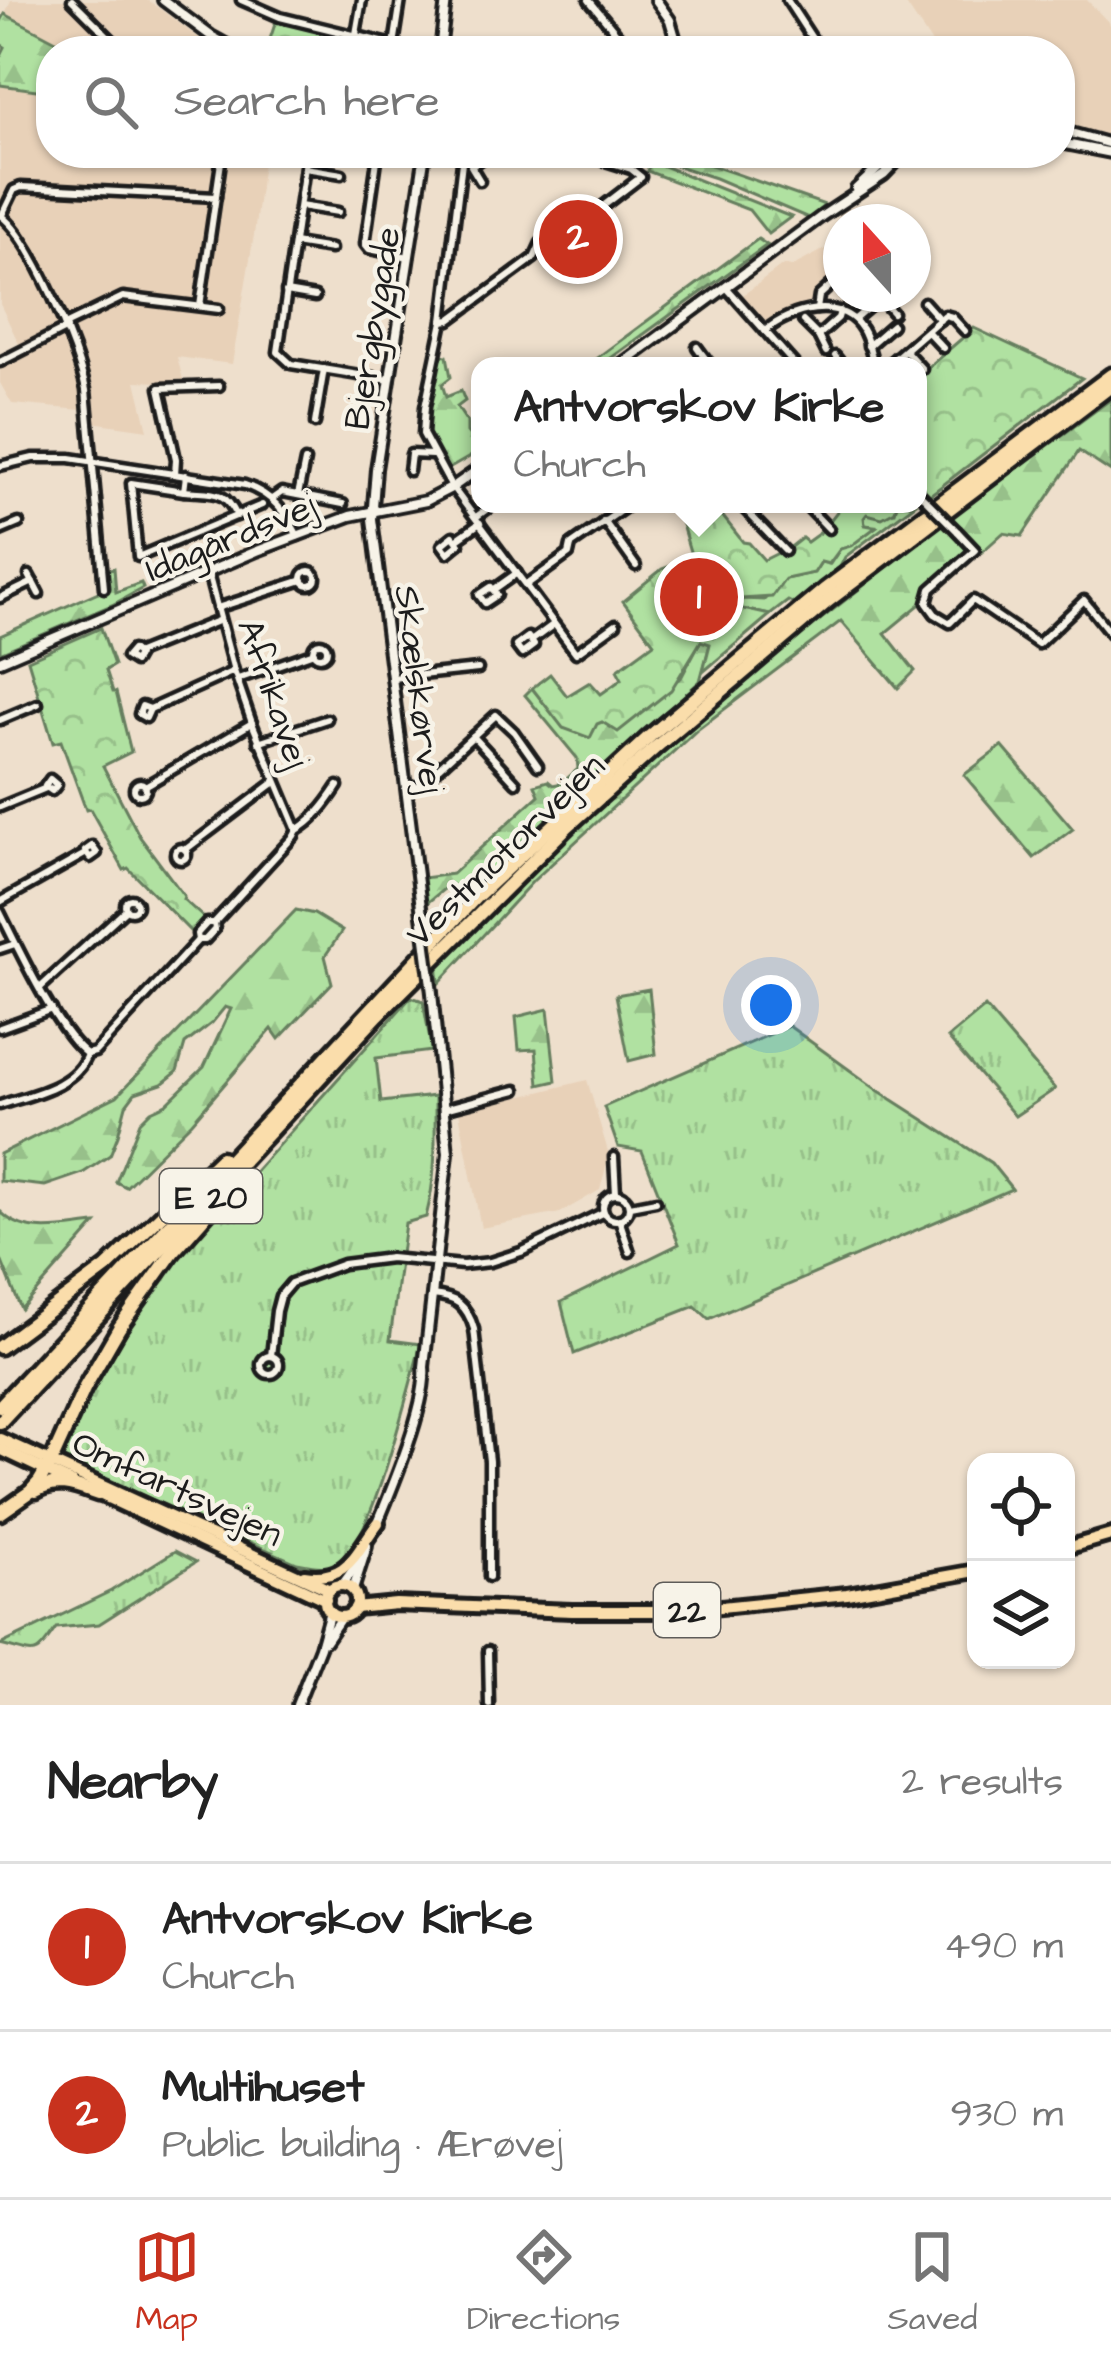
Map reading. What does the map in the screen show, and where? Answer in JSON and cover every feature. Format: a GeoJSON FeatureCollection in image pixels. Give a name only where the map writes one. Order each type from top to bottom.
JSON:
{"type":"FeatureCollection","features":[{"type":"Feature","properties":{"kind":"highway"},"geometry":{"type":"LineString","coordinates":[[1043,426],[1111,363]]}},
{"type":"Feature","properties":{"kind":"highway","name":"Vestmotorvejen"},"geometry":{"type":"LineString","coordinates":[[927,513],[1111,375]]}},
{"type":"Feature","properties":{"kind":"highway","name":"Vestmotorvejen"},"geometry":{"type":"LineString","coordinates":[[1,1416],[392,1001],[568,826],[828,601],[1111,386]]}},
{"type":"Feature","properties":{"kind":"highway","name":"Vestmotorvejen"},"geometry":{"type":"LineString","coordinates":[[1,1416],[321,1061],[476,897],[650,736],[824,590],[927,513]]}},
{"type":"Feature","properties":{"kind":"highway"},"geometry":{"type":"LineString","coordinates":[[0,1514],[30,1492],[48,1466],[101,1357],[148,1285],[392,1001]]}},
{"type":"Feature","properties":{"kind":"highway"},"geometry":{"type":"LineString","coordinates":[[0,1347],[127,1250],[321,1061]]}},
{"type":"Feature","properties":{"kind":"highway"},"geometry":{"type":"LineString","coordinates":[[0,1514],[52,1484],[98,1493]]}},
{"type":"Feature","properties":{"kind":"main road"},"geometry":{"type":"LineString","coordinates":[[0,1445],[48,1466]]}},
{"type":"Feature","properties":{"kind":"main road","name":"Omfartsvejen"},"geometry":{"type":"LineString","coordinates":[[48,1466],[98,1493],[342,1599],[572,1611],[682,1611],[847,1594],[967,1572]]}},
{"type":"Feature","properties":{"kind":"main road","name":"Omfartsvejen"},"geometry":{"type":"LineString","coordinates":[[48,1466],[342,1599]]}},
{"type":"Feature","properties":{"kind":"main road"},"geometry":{"type":"LineString","coordinates":[[263,1560],[310,1576],[329,1575],[350,1564],[378,1523]]}},
{"type":"Feature","properties":{"kind":"main road"},"geometry":{"type":"LineString","coordinates":[[1075,1545],[1111,1535]]}},
{"type":"Feature","properties":{"kind":"street"},"geometry":{"type":"LineString","coordinates":[[72,0],[108,36]]}},
{"type":"Feature","properties":{"kind":"street"},"geometry":{"type":"LineString","coordinates":[[163,0],[211,36]]}},
{"type":"Feature","properties":{"kind":"street"},"geometry":{"type":"LineString","coordinates":[[356,34],[362,0]]}},
{"type":"Feature","properties":{"kind":"street"},"geometry":{"type":"LineString","coordinates":[[395,36],[401,0]]}},
{"type":"Feature","properties":{"kind":"street"},"geometry":{"type":"LineString","coordinates":[[442,36],[446,0]]}},
{"type":"Feature","properties":{"kind":"street"},"geometry":{"type":"LineString","coordinates":[[590,0],[619,36]]}},
{"type":"Feature","properties":{"kind":"street"},"geometry":{"type":"LineString","coordinates":[[787,0],[810,36]]}},
{"type":"Feature","properties":{"kind":"street"},"geometry":{"type":"LineString","coordinates":[[660,1],[675,36]]}},
{"type":"Feature","properties":{"kind":"street"},"geometry":{"type":"LineString","coordinates":[[246,2],[280,17],[363,36]]}},
{"type":"Feature","properties":{"kind":"street"},"geometry":{"type":"LineString","coordinates":[[1075,136],[1111,151]]}},
{"type":"Feature","properties":{"kind":"street"},"geometry":{"type":"LineString","coordinates":[[1075,147],[1111,151]]}},
{"type":"Feature","properties":{"kind":"street"},"geometry":{"type":"LineString","coordinates":[[200,306],[220,168]]}},
{"type":"Feature","properties":{"kind":"street"},"geometry":{"type":"LineString","coordinates":[[342,174],[305,168],[278,348],[291,364],[390,380]]}},
{"type":"Feature","properties":{"kind":"street"},"geometry":{"type":"LineString","coordinates":[[376,168],[365,244],[369,249],[409,257]]}},
{"type":"Feature","properties":{"kind":"street","name":"Bjergbygade"},"geometry":{"type":"LineString","coordinates":[[373,511],[423,168]]}},
{"type":"Feature","properties":{"kind":"street"},"geometry":{"type":"LineString","coordinates":[[461,168],[443,321],[423,427],[432,455],[471,511]]}},
{"type":"Feature","properties":{"kind":"street"},"geometry":{"type":"LineString","coordinates":[[472,168],[480,181]]}},
{"type":"Feature","properties":{"kind":"street"},"geometry":{"type":"LineString","coordinates":[[443,321],[534,258],[541,243],[583,213],[594,213],[641,177],[628,168]]}},
{"type":"Feature","properties":{"kind":"street"},"geometry":{"type":"LineString","coordinates":[[842,202],[875,168]]}},
{"type":"Feature","properties":{"kind":"street"},"geometry":{"type":"LineString","coordinates":[[631,357],[891,168]]}},
{"type":"Feature","properties":{"kind":"street"},"geometry":{"type":"LineString","coordinates":[[104,588],[86,389],[66,327],[18,232],[1,215],[14,190],[21,187],[216,197]]}},
{"type":"Feature","properties":{"kind":"street"},"geometry":{"type":"LineString","coordinates":[[300,206],[338,212]]}},
{"type":"Feature","properties":{"kind":"street"},"geometry":{"type":"LineString","coordinates":[[294,243],[331,249]]}},
{"type":"Feature","properties":{"kind":"street"},"geometry":{"type":"LineString","coordinates":[[726,287],[788,357]]}},
{"type":"Feature","properties":{"kind":"street"},"geometry":{"type":"LineString","coordinates":[[286,292],[315,297]]}},
{"type":"Feature","properties":{"kind":"street"},"geometry":{"type":"LineString","coordinates":[[817,309],[823,292]]}},
{"type":"Feature","properties":{"kind":"street"},"geometry":{"type":"LineString","coordinates":[[0,362],[124,297],[219,309]]}},
{"type":"Feature","properties":{"kind":"street"},"geometry":{"type":"LineString","coordinates":[[765,331],[783,318],[823,310]]}},
{"type":"Feature","properties":{"kind":"street"},"geometry":{"type":"LineString","coordinates":[[931,310],[940,320]]}},
{"type":"Feature","properties":{"kind":"street"},"geometry":{"type":"LineString","coordinates":[[818,336],[840,312]]}},
{"type":"Feature","properties":{"kind":"street"},"geometry":{"type":"LineString","coordinates":[[842,312],[862,328],[872,357]]}},
{"type":"Feature","properties":{"kind":"street"},"geometry":{"type":"LineString","coordinates":[[855,319],[862,312]]}},
{"type":"Feature","properties":{"kind":"street"},"geometry":{"type":"LineString","coordinates":[[897,357],[949,315],[965,331]]}},
{"type":"Feature","properties":{"kind":"street"},"geometry":{"type":"LineString","coordinates":[[803,321],[826,352]]}},
{"type":"Feature","properties":{"kind":"street"},"geometry":{"type":"LineString","coordinates":[[868,346],[892,325]]}},
{"type":"Feature","properties":{"kind":"street"},"geometry":{"type":"LineString","coordinates":[[927,331],[943,348]]}},
{"type":"Feature","properties":{"kind":"street"},"geometry":{"type":"LineString","coordinates":[[697,346],[705,357]]}},
{"type":"Feature","properties":{"kind":"street"},"geometry":{"type":"LineString","coordinates":[[905,350],[911,357]]}},
{"type":"Feature","properties":{"kind":"street"},"geometry":{"type":"LineString","coordinates":[[315,423],[324,369]]}},
{"type":"Feature","properties":{"kind":"street"},"geometry":{"type":"LineString","coordinates":[[175,474],[160,388],[219,386]]}},
{"type":"Feature","properties":{"kind":"street"},"geometry":{"type":"LineString","coordinates":[[409,471],[411,454],[432,455]]}},
{"type":"Feature","properties":{"kind":"street"},"geometry":{"type":"LineString","coordinates":[[0,466],[50,457],[245,485],[272,499],[298,536]]}},
{"type":"Feature","properties":{"kind":"street"},"geometry":{"type":"LineString","coordinates":[[298,495],[305,461]]}},
{"type":"Feature","properties":{"kind":"street"},"geometry":{"type":"LineString","coordinates":[[184,490],[186,475]]}},
{"type":"Feature","properties":{"kind":"street","name":"Idagårdsvej"},"geometry":{"type":"LineString","coordinates":[[0,661],[350,516],[418,504],[471,475]]}},
{"type":"Feature","properties":{"kind":"street"},"geometry":{"type":"LineString","coordinates":[[237,516],[227,498],[131,483],[138,557],[237,516],[262,505]]}},
{"type":"Feature","properties":{"kind":"street"},"geometry":{"type":"LineString","coordinates":[[272,499],[282,492],[343,504]]}},
{"type":"Feature","properties":{"kind":"street"},"geometry":{"type":"LineString","coordinates":[[927,501],[975,550],[931,589],[927,603],[934,614],[950,623],[973,600],[1038,644],[1084,600],[1111,634]]}},
{"type":"Feature","properties":{"kind":"street","name":"Skælskørvej"},"geometry":{"type":"LineString","coordinates":[[373,511],[432,996],[439,1021],[448,1154],[432,1294]]}},
{"type":"Feature","properties":{"kind":"street"},"geometry":{"type":"LineString","coordinates":[[473,513],[576,653],[616,624]]}},
{"type":"Feature","properties":{"kind":"street"},"geometry":{"type":"LineString","coordinates":[[456,540],[485,513]]}},
{"type":"Feature","properties":{"kind":"street"},"geometry":{"type":"LineString","coordinates":[[526,585],[616,513]]}},
{"type":"Feature","properties":{"kind":"street"},"geometry":{"type":"LineString","coordinates":[[749,513],[785,551]]}},
{"type":"Feature","properties":{"kind":"street"},"geometry":{"type":"LineString","coordinates":[[813,513],[829,530]]}},
{"type":"Feature","properties":{"kind":"street"},"geometry":{"type":"LineString","coordinates":[[604,521],[636,566]]}},
{"type":"Feature","properties":{"kind":"street"},"geometry":{"type":"LineString","coordinates":[[0,531],[19,523]]}},
{"type":"Feature","properties":{"kind":"street","name":"Afrikavej"},"geometry":{"type":"LineString","coordinates":[[208,572],[258,742],[297,830]]}},
{"type":"Feature","properties":{"kind":"street"},"geometry":{"type":"LineString","coordinates":[[494,590],[517,573]]}},
{"type":"Feature","properties":{"kind":"street"},"geometry":{"type":"LineString","coordinates":[[0,598],[31,579],[39,594]]}},
{"type":"Feature","properties":{"kind":"street"},"geometry":{"type":"LineString","coordinates":[[217,608],[303,580]]}},
{"type":"Feature","properties":{"kind":"street"},"geometry":{"type":"LineString","coordinates":[[138,653],[220,620]]}},
{"type":"Feature","properties":{"kind":"street"},"geometry":{"type":"LineString","coordinates":[[531,641],[554,624]]}},
{"type":"Feature","properties":{"kind":"street"},"geometry":{"type":"LineString","coordinates":[[150,710],[236,675],[314,652]]}},
{"type":"Feature","properties":{"kind":"street"},"geometry":{"type":"LineString","coordinates":[[392,678],[478,669]]}},
{"type":"Feature","properties":{"kind":"street"},"geometry":{"type":"LineString","coordinates":[[0,720],[38,704]]}},
{"type":"Feature","properties":{"kind":"street"},"geometry":{"type":"LineString","coordinates":[[407,789],[420,785],[496,715],[538,766]]}},
{"type":"Feature","properties":{"kind":"street"},"geometry":{"type":"LineString","coordinates":[[258,742],[327,719]]}},
{"type":"Feature","properties":{"kind":"street"},"geometry":{"type":"LineString","coordinates":[[145,786],[252,723]]}},
{"type":"Feature","properties":{"kind":"street"},"geometry":{"type":"LineString","coordinates":[[472,736],[516,783]]}},
{"type":"Feature","properties":{"kind":"street"},"geometry":{"type":"LineString","coordinates":[[185,850],[275,782]]}},
{"type":"Feature","properties":{"kind":"street"},"geometry":{"type":"LineString","coordinates":[[87,1054],[94,1052],[198,940],[202,928],[214,923],[338,786]]}},
{"type":"Feature","properties":{"kind":"street"},"geometry":{"type":"LineString","coordinates":[[0,807],[46,788]]}},
{"type":"Feature","properties":{"kind":"street"},"geometry":{"type":"LineString","coordinates":[[0,902],[86,854]]}},
{"type":"Feature","properties":{"kind":"street"},"geometry":{"type":"LineString","coordinates":[[40,988],[126,908]]}},
{"type":"Feature","properties":{"kind":"street"},"geometry":{"type":"LineString","coordinates":[[0,912],[52,1009],[87,1054]]}},
{"type":"Feature","properties":{"kind":"street"},"geometry":{"type":"LineString","coordinates":[[0,949],[16,944]]}},
{"type":"Feature","properties":{"kind":"street"},"geometry":{"type":"LineString","coordinates":[[0,1028],[52,1009]]}},
{"type":"Feature","properties":{"kind":"street"},"geometry":{"type":"LineString","coordinates":[[0,1106],[61,1082],[83,1064],[87,1054]]}},
{"type":"Feature","properties":{"kind":"street"},"geometry":{"type":"LineString","coordinates":[[444,1109],[515,1090]]}},
{"type":"Feature","properties":{"kind":"street"},"geometry":{"type":"LineString","coordinates":[[614,1157],[616,1194]]}},
{"type":"Feature","properties":{"kind":"street"},"geometry":{"type":"LineString","coordinates":[[616,1194],[626,1198],[629,1206],[619,1220]]}},
{"type":"Feature","properties":{"kind":"street"},"geometry":{"type":"LineString","coordinates":[[616,1194],[605,1200],[604,1212],[619,1220]]}},
{"type":"Feature","properties":{"kind":"street"},"geometry":{"type":"LineString","coordinates":[[629,1206],[656,1201]]}},
{"type":"Feature","properties":{"kind":"street"},"geometry":{"type":"LineString","coordinates":[[272,1356],[276,1311],[290,1283],[343,1264],[390,1258],[463,1265],[490,1262],[604,1212]]}},
{"type":"Feature","properties":{"kind":"street"},"geometry":{"type":"LineString","coordinates":[[619,1220],[630,1252]]}},
{"type":"Feature","properties":{"kind":"street"},"geometry":{"type":"LineString","coordinates":[[297,1705],[378,1523],[407,1445],[425,1380],[432,1294],[455,1298],[465,1307],[474,1329],[489,1464],[489,1577]]}},
{"type":"Feature","properties":{"kind":"street"},"geometry":{"type":"LineString","coordinates":[[488,1652],[489,1705]]}},
{"type":"Feature","properties":{"kind":"shaded area"},"geometry":{"type":"Polygon","coordinates":[[[11,0],[148,0],[197,36],[47,36],[5,14],[11,0]]]}},
{"type":"Feature","properties":{"kind":"shaded area"},"geometry":{"type":"Polygon","coordinates":[[[903,0],[1087,0],[1111,25],[1111,136],[1075,126],[1075,36],[927,36],[903,0]]]}},
{"type":"Feature","properties":{"kind":"shaded area"},"geometry":{"type":"Polygon","coordinates":[[[0,85],[36,90],[36,168],[262,168],[232,364],[177,357],[184,383],[136,381],[148,430],[85,421],[83,410],[12,404],[0,383],[0,357],[20,346],[0,304],[0,85]]]}},
{"type":"Feature","properties":{"kind":"shaded area"},"geometry":{"type":"Polygon","coordinates":[[[823,250],[823,286],[811,305],[767,322],[743,295],[783,265],[791,267],[823,250]]]}},
{"type":"Feature","properties":{"kind":"shaded area"},"geometry":{"type":"Polygon","coordinates":[[[587,1080],[609,1155],[600,1190],[560,1213],[481,1228],[459,1112],[587,1080]]]}},
{"type":"Feature","properties":{"kind":"green space"},"geometry":{"type":"Polygon","coordinates":[[[5,14],[47,36],[36,36],[36,90],[0,85],[0,57],[5,47],[0,44],[5,14]]]}},
{"type":"Feature","properties":{"kind":"green space"},"geometry":{"type":"Polygon","coordinates":[[[276,21],[344,36],[271,36],[276,21]]]}},
{"type":"Feature","properties":{"kind":"green space"},"geometry":{"type":"Polygon","coordinates":[[[668,168],[791,217],[768,234],[749,210],[647,171],[668,168]]]}},
{"type":"Feature","properties":{"kind":"green space"},"geometry":{"type":"Polygon","coordinates":[[[684,168],[720,168],[823,204],[806,217],[684,168]]]}},
{"type":"Feature","properties":{"kind":"green space"},"geometry":{"type":"Polygon","coordinates":[[[758,239],[767,245],[612,357],[598,357],[758,239]]]}},
{"type":"Feature","properties":{"kind":"green space"},"geometry":{"type":"Polygon","coordinates":[[[974,328],[1082,378],[930,495],[927,368],[974,328]]]}},
{"type":"Feature","properties":{"kind":"green space"},"geometry":{"type":"Polygon","coordinates":[[[441,355],[447,356],[451,377],[442,384],[446,397],[461,391],[465,401],[457,407],[467,422],[471,456],[447,470],[428,432],[441,355]]]}},
{"type":"Feature","properties":{"kind":"green space"},"geometry":{"type":"Polygon","coordinates":[[[1111,399],[1111,472],[1079,451],[1022,536],[1003,533],[982,552],[950,518],[1111,399]]]}},
{"type":"Feature","properties":{"kind":"green space"},"geometry":{"type":"Polygon","coordinates":[[[679,513],[720,513],[764,560],[802,538],[807,542],[836,513],[891,513],[882,518],[867,514],[865,525],[876,527],[840,549],[829,564],[821,562],[814,573],[785,579],[772,597],[742,599],[738,608],[770,615],[703,672],[710,644],[701,641],[671,690],[618,732],[602,722],[590,738],[563,728],[532,688],[550,674],[567,696],[590,682],[601,694],[622,679],[617,670],[654,643],[623,601],[662,569],[691,555],[679,513]]]}},
{"type":"Feature","properties":{"kind":"green space"},"geometry":{"type":"Polygon","coordinates":[[[903,513],[794,604],[788,601],[770,615],[737,608],[742,599],[764,600],[785,579],[814,573],[821,562],[830,564],[840,549],[874,526],[865,525],[867,514],[903,513]]]}},
{"type":"Feature","properties":{"kind":"green space"},"geometry":{"type":"Polygon","coordinates":[[[943,523],[968,547],[927,589],[924,601],[885,633],[915,671],[898,688],[841,621],[697,730],[533,881],[439,983],[437,963],[634,775],[943,523]]]}},
{"type":"Feature","properties":{"kind":"green space"},"geometry":{"type":"Polygon","coordinates":[[[114,568],[116,592],[141,583],[143,588],[0,653],[0,636],[107,588],[109,569],[114,568]]]}},
{"type":"Feature","properties":{"kind":"green space"},"geometry":{"type":"Polygon","coordinates":[[[101,628],[114,665],[106,670],[131,752],[103,766],[140,837],[183,899],[205,919],[192,933],[128,868],[124,870],[90,809],[86,810],[61,741],[53,743],[28,660],[101,628]]]}},
{"type":"Feature","properties":{"kind":"green space"},"geometry":{"type":"Polygon","coordinates":[[[701,640],[710,644],[700,681],[469,892],[450,884],[427,903],[423,878],[452,874],[539,795],[535,785],[562,783],[578,769],[577,758],[525,695],[532,688],[564,728],[602,721],[681,678],[701,640]]]}},
{"type":"Feature","properties":{"kind":"green space"},"geometry":{"type":"Polygon","coordinates":[[[1002,746],[1073,829],[1034,858],[964,775],[1002,746]]]}},
{"type":"Feature","properties":{"kind":"green space"},"geometry":{"type":"Polygon","coordinates":[[[296,910],[314,914],[342,931],[325,956],[332,983],[279,1039],[272,1029],[192,1122],[126,1187],[116,1182],[140,1122],[204,1067],[231,1009],[225,1007],[185,1044],[177,1072],[162,1084],[135,1093],[126,1105],[110,1155],[83,1173],[45,1186],[0,1181],[0,1154],[117,1096],[296,910]]]}},
{"type":"Feature","properties":{"kind":"green space"},"geometry":{"type":"Polygon","coordinates":[[[649,989],[656,1054],[629,1061],[616,995],[649,989]]]}},
{"type":"Feature","properties":{"kind":"green space"},"geometry":{"type":"Polygon","coordinates":[[[411,997],[423,1001],[432,1051],[376,1058],[381,1102],[435,1096],[430,1202],[426,1217],[405,1223],[390,1340],[421,1344],[377,1493],[353,1546],[331,1566],[297,1563],[62,1460],[86,1401],[145,1302],[198,1235],[411,997]]]}},
{"type":"Feature","properties":{"kind":"green space"},"geometry":{"type":"Polygon","coordinates":[[[985,1007],[1055,1089],[1015,1116],[948,1038],[985,1007]]]}},
{"type":"Feature","properties":{"kind":"green space"},"geometry":{"type":"Polygon","coordinates":[[[548,1009],[556,1081],[539,1085],[536,1049],[519,1050],[516,1017],[548,1009]]]}},
{"type":"Feature","properties":{"kind":"green space"},"geometry":{"type":"Polygon","coordinates":[[[789,1026],[991,1163],[1012,1189],[709,1319],[695,1306],[574,1354],[561,1302],[679,1244],[642,1151],[618,1147],[604,1107],[789,1026]]]}},
{"type":"Feature","properties":{"kind":"green space"},"geometry":{"type":"Polygon","coordinates":[[[0,1211],[33,1228],[96,1224],[21,1309],[0,1257],[0,1211]]]}},
{"type":"Feature","properties":{"kind":"green space"},"geometry":{"type":"Polygon","coordinates":[[[175,1551],[196,1562],[99,1624],[56,1628],[33,1652],[0,1645],[111,1591],[175,1551]]]}},
{"type":"Feature","properties":{"kind":"place","name":"Multihuset"},"geometry":{"type":"Point","coordinates":[578,239]}},
{"type":"Feature","properties":{"kind":"place","name":"Antvorskov Kirke"},"geometry":{"type":"Point","coordinates":[699,597]}}]}
